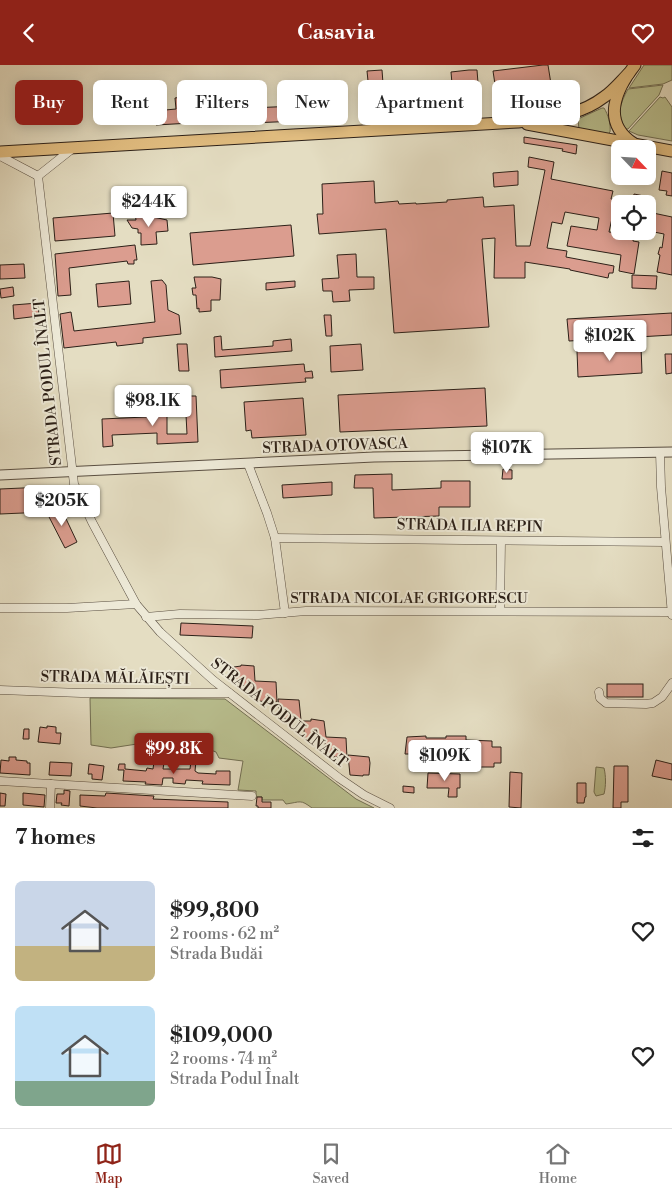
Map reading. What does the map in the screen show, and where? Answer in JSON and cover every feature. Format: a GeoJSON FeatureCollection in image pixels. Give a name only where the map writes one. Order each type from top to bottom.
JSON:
{"type":"FeatureCollection","features":[{"type":"Feature","properties":{"kind":"main road"},"geometry":{"type":"LineString","coordinates":[[626,140],[615,120],[614,107],[615,98],[633,67]]}},
{"type":"Feature","properties":{"kind":"main road"},"geometry":{"type":"LineString","coordinates":[[580,110],[605,97],[633,67]]}},
{"type":"Feature","properties":{"kind":"main road"},"geometry":{"type":"LineString","coordinates":[[0,152],[492,124]]}},
{"type":"Feature","properties":{"kind":"main road"},"geometry":{"type":"LineString","coordinates":[[528,125],[611,141]]}},
{"type":"Feature","properties":{"kind":"main road"},"geometry":{"type":"LineString","coordinates":[[656,148],[669,150]]}},
{"type":"Feature","properties":{"kind":"street"},"geometry":{"type":"LineString","coordinates":[[0,156],[38,175],[76,147]]}},
{"type":"Feature","properties":{"kind":"street","name":"STRADA PODUL ÎNALT"},"geometry":{"type":"LineString","coordinates":[[38,175],[74,484],[136,604],[146,617],[192,662],[229,693],[339,778],[364,795],[390,808]]}},
{"type":"Feature","properties":{"kind":"street"},"geometry":{"type":"LineString","coordinates":[[660,452],[661,487],[672,614]]}},
{"type":"Feature","properties":{"kind":"street","name":"STRADA OTOVASCA"},"geometry":{"type":"LineString","coordinates":[[0,475],[382,457],[672,452]]}},
{"type":"Feature","properties":{"kind":"street"},"geometry":{"type":"LineString","coordinates":[[248,464],[275,537],[285,613]]}},
{"type":"Feature","properties":{"kind":"street","name":"STRADA ILIA REPIN"},"geometry":{"type":"LineString","coordinates":[[275,537],[501,541],[665,541]]}},
{"type":"Feature","properties":{"kind":"street"},"geometry":{"type":"LineString","coordinates":[[500,611],[501,541]]}},
{"type":"Feature","properties":{"kind":"street"},"geometry":{"type":"LineString","coordinates":[[0,608],[67,608],[136,604]]}},
{"type":"Feature","properties":{"kind":"street","name":"STRADA NICOLAE GRIGORESCU"},"geometry":{"type":"LineString","coordinates":[[146,617],[180,613],[258,615],[306,611],[500,611],[672,614]]}},
{"type":"Feature","properties":{"kind":"street"},"geometry":{"type":"LineString","coordinates":[[599,693],[600,698],[606,703],[646,704],[657,701],[672,683]]}},
{"type":"Feature","properties":{"kind":"street","name":"STRADA MĂLĂIEȘTI"},"geometry":{"type":"LineString","coordinates":[[0,690],[81,693],[229,693]]}},
{"type":"Feature","properties":{"kind":"street"},"geometry":{"type":"LineString","coordinates":[[0,781],[252,796]]}},
{"type":"Feature","properties":{"kind":"street"},"geometry":{"type":"LineString","coordinates":[[50,808],[51,784]]}},
{"type":"Feature","properties":{"kind":"green space"},"geometry":{"type":"Polygon","coordinates":[[[644,65],[672,65],[672,80],[663,84],[629,88],[644,65]]]}},
{"type":"Feature","properties":{"kind":"green space"},"geometry":{"type":"Polygon","coordinates":[[[663,85],[659,95],[626,129],[621,119],[620,109],[628,89],[663,85]]]}},
{"type":"Feature","properties":{"kind":"green space"},"geometry":{"type":"Polygon","coordinates":[[[660,97],[665,97],[672,107],[672,141],[638,135],[629,131],[660,97]]]}},
{"type":"Feature","properties":{"kind":"green space"},"geometry":{"type":"Polygon","coordinates":[[[604,108],[609,120],[610,132],[608,134],[579,130],[580,118],[604,108]]]}},
{"type":"Feature","properties":{"kind":"green space"},"geometry":{"type":"Polygon","coordinates":[[[90,698],[225,699],[356,799],[374,808],[312,808],[300,802],[286,804],[283,800],[262,800],[262,797],[256,797],[256,791],[238,790],[243,761],[219,758],[216,752],[197,745],[137,744],[111,748],[91,745],[90,698]]]}},
{"type":"Feature","properties":{"kind":"green space"},"geometry":{"type":"Polygon","coordinates":[[[596,767],[604,768],[606,781],[604,794],[596,796],[594,792],[596,767]]]}},
{"type":"Feature","properties":{"kind":"building"},"geometry":{"type":"Polygon","coordinates":[[[548,65],[550,80],[494,80],[493,71],[548,65]]]}},
{"type":"Feature","properties":{"kind":"building"},"geometry":{"type":"Polygon","coordinates":[[[382,70],[383,80],[368,80],[367,71],[382,70]]]}},
{"type":"Feature","properties":{"kind":"building"},"geometry":{"type":"Polygon","coordinates":[[[477,70],[478,80],[452,80],[451,72],[477,70]]]}},
{"type":"Feature","properties":{"kind":"building"},"geometry":{"type":"Polygon","coordinates":[[[175,98],[177,98],[177,124],[167,124],[167,110],[176,109],[175,98]]]}},
{"type":"Feature","properties":{"kind":"building"},"geometry":{"type":"Polygon","coordinates":[[[267,107],[277,107],[277,122],[267,122],[267,107]]]}},
{"type":"Feature","properties":{"kind":"building"},"geometry":{"type":"Polygon","coordinates":[[[524,137],[577,145],[576,154],[562,151],[563,149],[524,143],[524,137]]]}},
{"type":"Feature","properties":{"kind":"building"},"geometry":{"type":"Polygon","coordinates":[[[529,157],[554,162],[551,179],[613,191],[611,195],[611,223],[609,232],[611,232],[611,240],[633,240],[639,242],[634,274],[619,271],[621,255],[567,246],[571,226],[597,230],[599,218],[565,212],[562,224],[552,222],[547,248],[567,251],[566,257],[614,266],[613,273],[609,273],[608,278],[570,269],[525,262],[525,278],[494,278],[495,238],[482,239],[489,327],[394,333],[386,229],[319,234],[317,214],[323,214],[322,184],[374,181],[375,203],[398,201],[399,204],[416,204],[483,197],[484,207],[514,205],[516,246],[530,246],[545,170],[528,167],[529,157]]]}},
{"type":"Feature","properties":{"kind":"building"},"geometry":{"type":"Polygon","coordinates":[[[518,171],[518,185],[494,187],[493,173],[518,171]]]}},
{"type":"Feature","properties":{"kind":"building"},"geometry":{"type":"Polygon","coordinates":[[[662,171],[672,173],[672,196],[666,195],[667,191],[659,190],[662,171]]]}},
{"type":"Feature","properties":{"kind":"building"},"geometry":{"type":"Polygon","coordinates":[[[113,213],[115,236],[55,241],[53,218],[113,213]]]}},
{"type":"Feature","properties":{"kind":"building"},"geometry":{"type":"Polygon","coordinates":[[[135,213],[167,220],[168,231],[156,232],[157,244],[141,245],[141,233],[138,233],[138,229],[132,228],[127,220],[136,220],[135,213]]]}},
{"type":"Feature","properties":{"kind":"building"},"geometry":{"type":"Polygon","coordinates":[[[656,214],[672,217],[672,275],[657,272],[660,255],[658,254],[660,247],[662,248],[664,234],[656,232],[656,214]]]}},
{"type":"Feature","properties":{"kind":"building"},"geometry":{"type":"Polygon","coordinates":[[[291,225],[294,256],[193,265],[190,233],[291,225]]]}},
{"type":"Feature","properties":{"kind":"building"},"geometry":{"type":"Polygon","coordinates":[[[135,245],[137,260],[134,260],[134,264],[128,264],[127,261],[69,268],[71,295],[58,296],[55,254],[135,245]]]}},
{"type":"Feature","properties":{"kind":"building"},"geometry":{"type":"Polygon","coordinates":[[[356,254],[357,277],[374,277],[374,289],[349,290],[350,301],[333,302],[332,291],[323,291],[322,279],[339,278],[337,255],[356,254]]]}},
{"type":"Feature","properties":{"kind":"building"},"geometry":{"type":"Polygon","coordinates":[[[24,264],[25,278],[0,279],[0,265],[24,264]]]}},
{"type":"Feature","properties":{"kind":"building"},"geometry":{"type":"Polygon","coordinates":[[[632,275],[657,276],[656,289],[632,288],[632,275]]]}},
{"type":"Feature","properties":{"kind":"building"},"geometry":{"type":"Polygon","coordinates":[[[194,277],[221,279],[220,300],[211,300],[211,311],[199,312],[199,308],[197,309],[196,295],[193,295],[192,288],[196,288],[194,277]]]}},
{"type":"Feature","properties":{"kind":"building"},"geometry":{"type":"Polygon","coordinates":[[[162,280],[166,285],[168,310],[179,315],[181,334],[143,338],[143,343],[117,346],[116,342],[64,348],[60,314],[71,312],[74,331],[155,322],[151,281],[162,280]]]}},
{"type":"Feature","properties":{"kind":"building"},"geometry":{"type":"Polygon","coordinates":[[[129,281],[131,304],[98,307],[96,284],[129,281]]]}},
{"type":"Feature","properties":{"kind":"building"},"geometry":{"type":"Polygon","coordinates":[[[295,281],[295,287],[266,290],[266,283],[295,281]]]}},
{"type":"Feature","properties":{"kind":"building"},"geometry":{"type":"Polygon","coordinates":[[[13,287],[14,296],[1,298],[0,289],[13,287]]]}},
{"type":"Feature","properties":{"kind":"building"},"geometry":{"type":"Polygon","coordinates":[[[38,303],[39,316],[14,319],[13,305],[38,303]]]}},
{"type":"Feature","properties":{"kind":"building"},"geometry":{"type":"Polygon","coordinates":[[[672,313],[672,335],[569,341],[567,319],[672,313]]]}},
{"type":"Feature","properties":{"kind":"building"},"geometry":{"type":"Polygon","coordinates":[[[324,315],[331,315],[332,336],[326,336],[324,315]]]}},
{"type":"Feature","properties":{"kind":"building"},"geometry":{"type":"Polygon","coordinates":[[[221,336],[222,350],[273,346],[273,341],[291,339],[292,351],[215,357],[214,337],[221,336]]]}},
{"type":"Feature","properties":{"kind":"building"},"geometry":{"type":"Polygon","coordinates":[[[177,344],[187,344],[189,371],[179,371],[177,344]]]}},
{"type":"Feature","properties":{"kind":"building"},"geometry":{"type":"Polygon","coordinates":[[[361,344],[363,370],[331,372],[330,346],[361,344]]]}},
{"type":"Feature","properties":{"kind":"building"},"geometry":{"type":"Polygon","coordinates":[[[641,347],[642,373],[578,377],[577,351],[641,347]]]}},
{"type":"Feature","properties":{"kind":"building"},"geometry":{"type":"Polygon","coordinates":[[[665,354],[672,354],[672,373],[666,374],[665,354]]]}},
{"type":"Feature","properties":{"kind":"building"},"geometry":{"type":"Polygon","coordinates":[[[304,364],[305,372],[312,371],[313,378],[305,378],[306,382],[221,388],[220,370],[304,364]]]}},
{"type":"Feature","properties":{"kind":"building"},"geometry":{"type":"Polygon","coordinates":[[[485,388],[487,426],[340,432],[338,395],[485,388]]]}},
{"type":"Feature","properties":{"kind":"building"},"geometry":{"type":"Polygon","coordinates":[[[185,396],[196,396],[198,442],[157,444],[157,433],[112,435],[113,446],[103,447],[102,419],[167,416],[167,434],[187,434],[185,396]]]}},
{"type":"Feature","properties":{"kind":"building"},"geometry":{"type":"Polygon","coordinates":[[[303,398],[306,435],[252,438],[251,430],[246,431],[244,402],[303,398]]]}},
{"type":"Feature","properties":{"kind":"building"},"geometry":{"type":"Polygon","coordinates":[[[503,469],[512,470],[512,479],[502,479],[503,469]]]}},
{"type":"Feature","properties":{"kind":"building"},"geometry":{"type":"Polygon","coordinates":[[[392,474],[392,490],[441,488],[441,481],[470,481],[470,507],[439,507],[439,516],[374,518],[373,488],[354,488],[355,475],[392,474]]]}},
{"type":"Feature","properties":{"kind":"building"},"geometry":{"type":"Polygon","coordinates":[[[332,482],[332,495],[283,498],[282,485],[332,482]]]}},
{"type":"Feature","properties":{"kind":"building"},"geometry":{"type":"Polygon","coordinates":[[[45,487],[46,512],[0,514],[0,489],[45,487]]]}},
{"type":"Feature","properties":{"kind":"building"},"geometry":{"type":"Polygon","coordinates":[[[60,506],[77,542],[65,548],[47,513],[60,506]]]}},
{"type":"Feature","properties":{"kind":"building"},"geometry":{"type":"Polygon","coordinates":[[[181,623],[253,626],[252,638],[180,635],[181,623]]]}},
{"type":"Feature","properties":{"kind":"building"},"geometry":{"type":"Polygon","coordinates":[[[241,665],[254,666],[255,681],[276,682],[277,702],[256,701],[255,686],[235,685],[234,667],[241,665]]]}},
{"type":"Feature","properties":{"kind":"building"},"geometry":{"type":"Polygon","coordinates":[[[607,684],[643,684],[643,697],[607,697],[607,684]]]}},
{"type":"Feature","properties":{"kind":"building"},"geometry":{"type":"Polygon","coordinates":[[[278,699],[299,700],[301,720],[280,718],[278,699]]]}},
{"type":"Feature","properties":{"kind":"building"},"geometry":{"type":"Polygon","coordinates":[[[311,719],[324,721],[326,737],[346,738],[347,758],[326,756],[325,740],[305,739],[303,721],[311,721],[311,719]]]}},
{"type":"Feature","properties":{"kind":"building"},"geometry":{"type":"Polygon","coordinates":[[[47,726],[56,727],[56,733],[61,733],[60,744],[38,742],[40,727],[47,728],[47,726]]]}},
{"type":"Feature","properties":{"kind":"building"},"geometry":{"type":"Polygon","coordinates":[[[24,729],[29,729],[29,739],[23,739],[24,729]]]}},
{"type":"Feature","properties":{"kind":"building"},"geometry":{"type":"Polygon","coordinates":[[[426,736],[426,738],[446,738],[446,736],[466,736],[466,740],[492,741],[492,747],[501,747],[501,763],[494,763],[494,767],[469,767],[469,750],[434,752],[414,750],[414,754],[405,754],[407,737],[426,736]]]}},
{"type":"Feature","properties":{"kind":"building"},"geometry":{"type":"Polygon","coordinates":[[[348,755],[369,757],[369,775],[350,775],[348,755]]]}},
{"type":"Feature","properties":{"kind":"building"},"geometry":{"type":"Polygon","coordinates":[[[9,757],[16,757],[16,760],[30,763],[30,775],[0,773],[1,760],[9,761],[9,757]]]}},
{"type":"Feature","properties":{"kind":"building"},"geometry":{"type":"Polygon","coordinates":[[[656,760],[672,764],[672,780],[652,776],[656,760]]]}},
{"type":"Feature","properties":{"kind":"building"},"geometry":{"type":"Polygon","coordinates":[[[191,761],[196,761],[195,771],[198,773],[216,774],[216,771],[230,771],[230,785],[202,784],[203,781],[186,780],[185,784],[173,783],[173,778],[163,778],[162,785],[145,784],[146,782],[123,781],[124,770],[118,770],[119,764],[125,764],[125,769],[146,771],[147,768],[153,769],[154,762],[164,763],[163,769],[190,769],[191,761]]]}},
{"type":"Feature","properties":{"kind":"building"},"geometry":{"type":"Polygon","coordinates":[[[50,762],[72,763],[71,776],[49,775],[50,762]]]}},
{"type":"Feature","properties":{"kind":"building"},"geometry":{"type":"Polygon","coordinates":[[[89,764],[104,766],[102,780],[92,779],[92,774],[88,774],[89,764]]]}},
{"type":"Feature","properties":{"kind":"building"},"geometry":{"type":"Polygon","coordinates":[[[614,766],[628,766],[628,802],[621,802],[621,808],[613,808],[614,766]]]}},
{"type":"Feature","properties":{"kind":"building"},"geometry":{"type":"Polygon","coordinates":[[[510,772],[522,773],[521,808],[509,807],[510,772]]]}},
{"type":"Feature","properties":{"kind":"building"},"geometry":{"type":"Polygon","coordinates":[[[428,773],[460,774],[460,788],[457,788],[457,797],[448,797],[449,788],[427,788],[428,773]]]}},
{"type":"Feature","properties":{"kind":"building"},"geometry":{"type":"Polygon","coordinates":[[[577,783],[586,783],[584,803],[577,803],[577,783]]]}},
{"type":"Feature","properties":{"kind":"building"},"geometry":{"type":"Polygon","coordinates":[[[403,786],[414,787],[414,793],[403,792],[403,786]]]}},
{"type":"Feature","properties":{"kind":"building"},"geometry":{"type":"Polygon","coordinates":[[[64,790],[70,791],[69,806],[56,803],[57,794],[64,794],[64,790]]]}},
{"type":"Feature","properties":{"kind":"building"},"geometry":{"type":"Polygon","coordinates":[[[0,793],[6,794],[5,806],[0,806],[0,793]]]}},
{"type":"Feature","properties":{"kind":"building"},"geometry":{"type":"Polygon","coordinates":[[[23,793],[45,795],[44,807],[23,805],[23,793]]]}},
{"type":"Feature","properties":{"kind":"building"},"geometry":{"type":"Polygon","coordinates":[[[106,793],[154,796],[153,799],[228,802],[228,808],[97,808],[80,806],[80,795],[105,796],[106,793]]]}},
{"type":"Feature","properties":{"kind":"building"},"geometry":{"type":"Polygon","coordinates":[[[257,797],[262,797],[262,802],[271,802],[271,808],[258,808],[256,806],[257,797]]]}}]}
